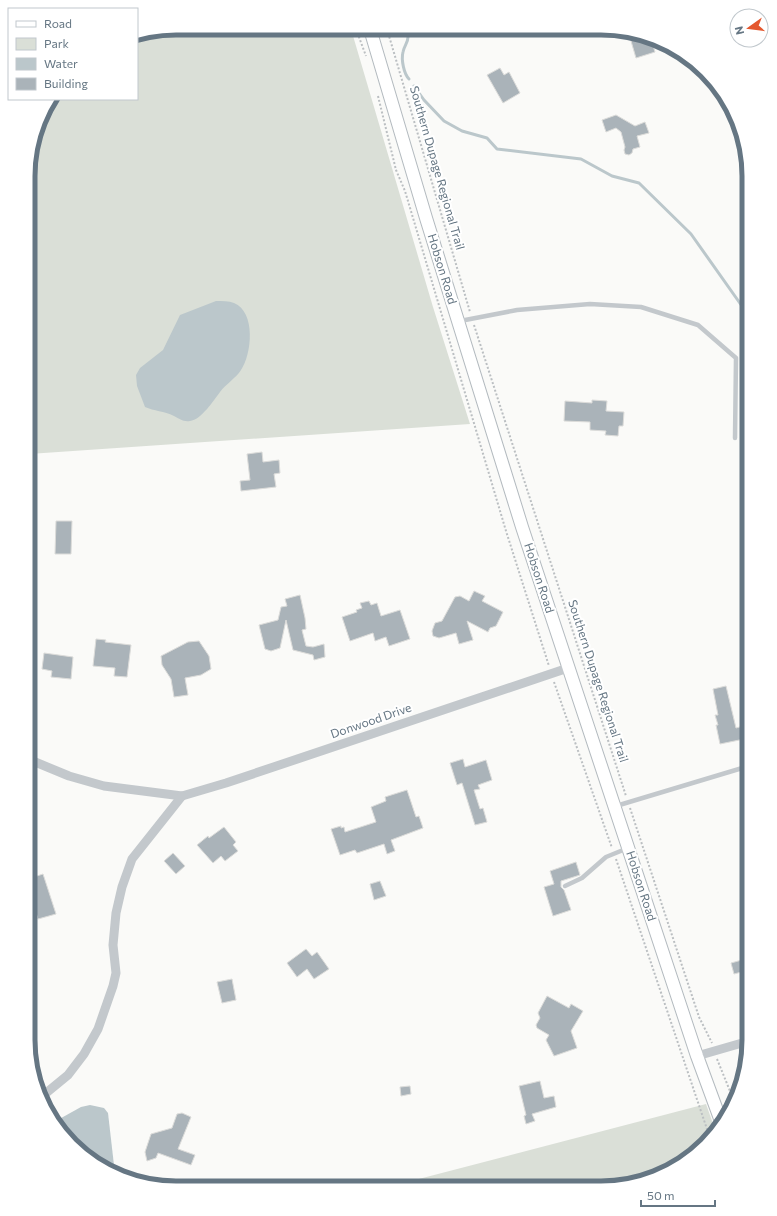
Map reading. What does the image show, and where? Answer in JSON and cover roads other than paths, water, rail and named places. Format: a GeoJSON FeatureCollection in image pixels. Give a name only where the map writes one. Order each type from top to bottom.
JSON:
{"type":"FeatureCollection","features":[{"type":"Feature","properties":{"kind":"main road","name":"Hobson Road"},"geometry":{"type":"LineString","coordinates":[[372,35],[520,520],[697,1056],[719,1116]]}},
{"type":"Feature","properties":{"kind":"street","name":"Donwood Drive"},"geometry":{"type":"LineString","coordinates":[[182,796],[226,783],[568,668]]}},
{"type":"Feature","properties":{"kind":"street"},"geometry":{"type":"LineString","coordinates":[[35,762],[69,776],[104,786],[182,796]]}},
{"type":"Feature","properties":{"kind":"street"},"geometry":{"type":"LineString","coordinates":[[46,1093],[68,1075],[84,1054],[98,1029],[109,1001],[116,973],[114,931],[116,913],[122,887],[132,859],[182,796]]}},
{"type":"Feature","properties":{"kind":"street"},"geometry":{"type":"LineString","coordinates":[[697,1056],[742,1043]]}},
{"type":"Feature","properties":{"kind":"lane"},"geometry":{"type":"LineString","coordinates":[[458,321],[517,310],[590,304],[641,307],[698,325],[736,358],[735,438]]}},
{"type":"Feature","properties":{"kind":"lane"},"geometry":{"type":"LineString","coordinates":[[614,807],[742,768]]}},
{"type":"Feature","properties":{"kind":"lane"},"geometry":{"type":"LineString","coordinates":[[565,886],[582,878],[600,862],[614,853],[628,848]]}},
{"type":"Feature","properties":{"kind":"water"},"geometry":{"type":"Polygon","coordinates":[[[216,301],[228,301],[234,303],[241,308],[246,315],[250,334],[248,354],[241,370],[222,389],[207,409],[194,420],[183,421],[170,414],[145,407],[137,386],[136,375],[140,368],[163,350],[180,315],[216,301]]]}},
{"type":"Feature","properties":{"kind":"water"},"geometry":{"type":"Polygon","coordinates":[[[90,1105],[104,1108],[108,1113],[114,1166],[90,1152],[76,1140],[60,1119],[81,1107],[90,1105]]]}},
{"type":"Feature","properties":{"kind":"waterway"},"geometry":{"type":"LineString","coordinates":[[408,37],[402,59],[404,70],[409,79]]}},
{"type":"Feature","properties":{"kind":"waterway"},"geometry":{"type":"LineString","coordinates":[[414,86],[424,100],[444,121],[462,131],[487,138],[497,149],[581,159],[612,176],[639,183],[691,234],[742,306]]}}]}
